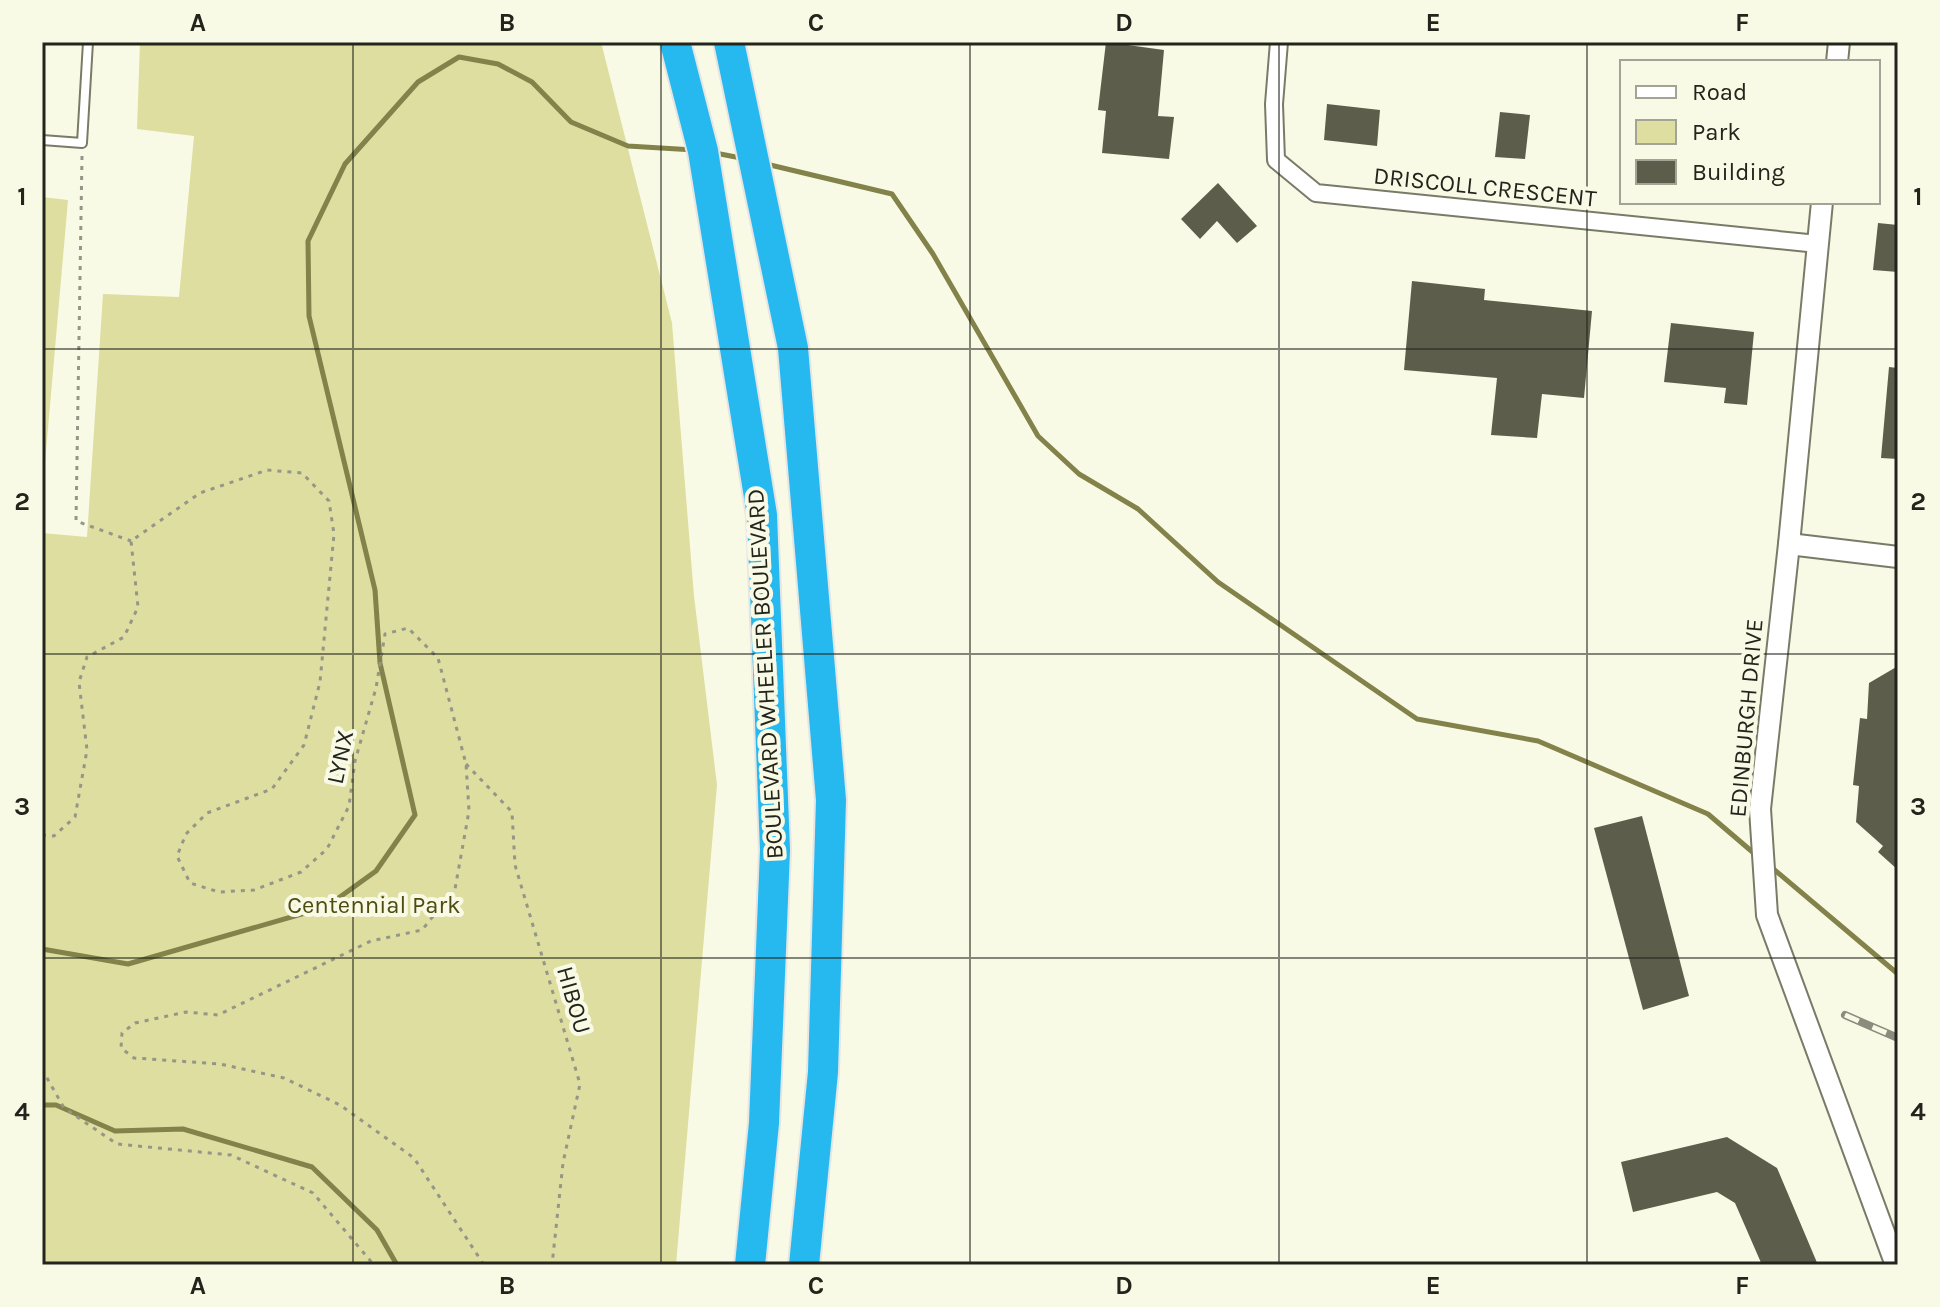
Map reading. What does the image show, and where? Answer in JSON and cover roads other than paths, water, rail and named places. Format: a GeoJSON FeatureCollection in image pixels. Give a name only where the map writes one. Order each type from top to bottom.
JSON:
{"type":"FeatureCollection","features":[{"type":"Feature","properties":{"kind":"highway","name":"BOULEVARD WHEELER BOULEVARD"},"geometry":{"type":"LineString","coordinates":[[675,42],[703,151],[762,515],[775,850],[764,1123],[750,1265]]}},
{"type":"Feature","properties":{"kind":"highway","name":"BOULEVARD WHEELER BOULEVARD"},"geometry":{"type":"LineString","coordinates":[[729,42],[793,348],[831,800],[823,1072],[804,1265]]}},
{"type":"Feature","properties":{"kind":"street","name":"DRISCOLL CRESCENT"},"geometry":{"type":"LineString","coordinates":[[1279,42],[1274,104],[1276,160],[1316,193],[1818,244]]}},
{"type":"Feature","properties":{"kind":"street","name":"EDINBURGH DRIVE"},"geometry":{"type":"LineString","coordinates":[[1822,204],[1760,809],[1767,915],[1896,1265]]}},
{"type":"Feature","properties":{"kind":"street"},"geometry":{"type":"LineString","coordinates":[[1789,544],[1898,557]]}},
{"type":"Feature","properties":{"kind":"lane"},"geometry":{"type":"LineString","coordinates":[[42,140],[82,143],[88,42]]}},
{"type":"Feature","properties":{"kind":"waterway"},"geometry":{"type":"LineString","coordinates":[[42,949],[128,964],[326,907],[376,871],[415,815],[380,663],[375,590],[309,316],[308,241],[345,164],[418,82],[459,57],[498,64],[532,82],[571,122],[628,146],[694,150]]}},
{"type":"Feature","properties":{"kind":"waterway"},"geometry":{"type":"LineString","coordinates":[[715,153],[741,158]]}},
{"type":"Feature","properties":{"kind":"waterway"},"geometry":{"type":"LineString","coordinates":[[766,164],[892,194],[933,254],[1038,436],[1079,474],[1138,509],[1218,582],[1417,719],[1538,741],[1708,814],[1756,855]]}},
{"type":"Feature","properties":{"kind":"waterway"},"geometry":{"type":"LineString","coordinates":[[1770,866],[1898,974]]}},
{"type":"Feature","properties":{"kind":"waterway"},"geometry":{"type":"LineString","coordinates":[[42,1105],[56,1105],[115,1131],[183,1129],[312,1167],[377,1230],[397,1265]]}},
{"type":"Feature","properties":{"kind":"railway"},"geometry":{"type":"LineString","coordinates":[[1845,1015],[1898,1038]]}},
{"type":"Feature","properties":{"kind":"park label","name":"Centennial Park"},"geometry":{"type":"Point","coordinates":[374,905]}}]}
